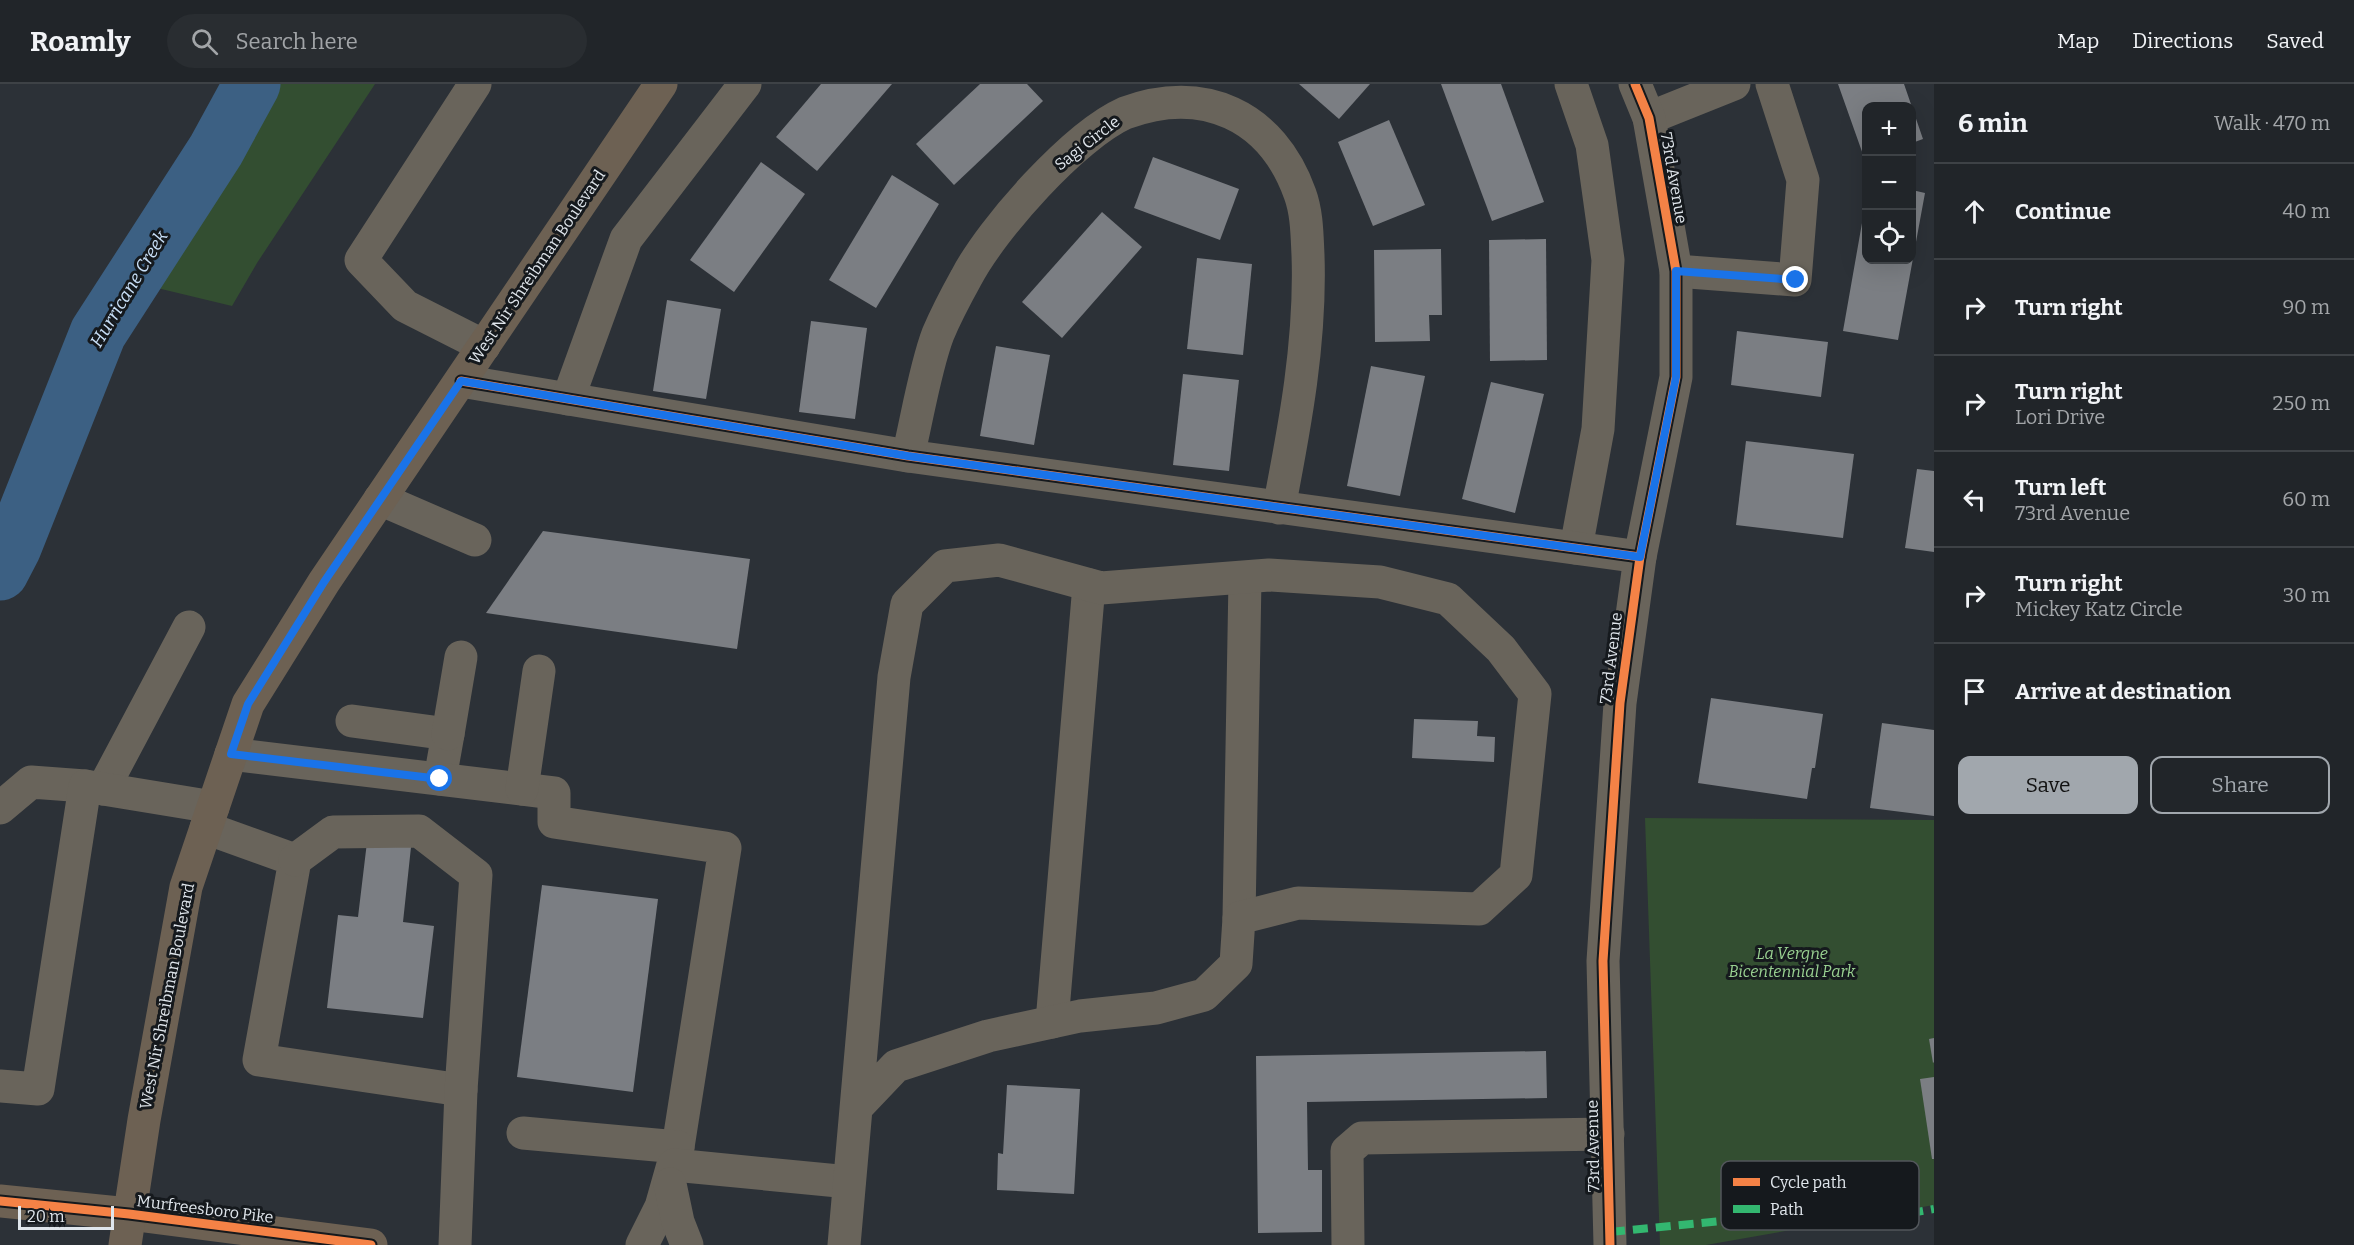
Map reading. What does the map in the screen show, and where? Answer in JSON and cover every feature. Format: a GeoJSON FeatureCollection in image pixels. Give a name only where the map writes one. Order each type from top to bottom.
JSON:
{"type":"FeatureCollection","features":[{"type":"Feature","properties":{"kind":"main road","name":"West Nir Shreibman Boulevard"},"geometry":{"type":"LineString","coordinates":[[127,1230],[186,887],[248,704],[324,582],[661,84]]}},
{"type":"Feature","properties":{"kind":"main road","name":"Murfreesboro Pike"},"geometry":{"type":"LineString","coordinates":[[0,1201],[127,1230],[371,1245]]}},
{"type":"Feature","properties":{"kind":"street"},"geometry":{"type":"LineString","coordinates":[[475,84],[361,260],[405,306],[484,346]]}},
{"type":"Feature","properties":{"kind":"street"},"geometry":{"type":"LineString","coordinates":[[567,399],[627,239],[745,84]]}},
{"type":"Feature","properties":{"kind":"street"},"geometry":{"type":"LineString","coordinates":[[1571,84],[1592,145],[1608,260],[1598,429],[1576,548]]}},
{"type":"Feature","properties":{"kind":"street","name":"73rd Avenue"},"geometry":{"type":"LineString","coordinates":[[1610,1245],[1603,961],[1620,702],[1640,557],[1676,377],[1676,271],[1649,118],[1635,84]]}},
{"type":"Feature","properties":{"kind":"street"},"geometry":{"type":"LineString","coordinates":[[1649,118],[1734,84]]}},
{"type":"Feature","properties":{"kind":"street"},"geometry":{"type":"LineString","coordinates":[[1676,271],[1796,280],[1803,180],[1772,84]]}},
{"type":"Feature","properties":{"kind":"street","name":"Sagi Circle"},"geometry":{"type":"LineString","coordinates":[[908,456],[938,336],[967,275],[1031,189],[1082,144],[1122,114],[1154,102],[1184,100],[1213,102],[1237,112],[1261,131],[1282,156],[1300,194],[1307,229],[1309,290],[1304,358],[1279,508]]}},
{"type":"Feature","properties":{"kind":"street"},"geometry":{"type":"LineString","coordinates":[[461,381],[908,456],[1640,557]]}},
{"type":"Feature","properties":{"kind":"street"},"geometry":{"type":"LineString","coordinates":[[380,499],[474,540]]}},
{"type":"Feature","properties":{"kind":"street"},"geometry":{"type":"LineString","coordinates":[[844,1245],[894,677],[907,604],[945,566],[999,560],[1101,588],[1245,579],[1269,575],[1380,582],[1448,599],[1501,649],[1534,694],[1516,876],[1479,909],[1298,903],[1239,918]]}},
{"type":"Feature","properties":{"kind":"street"},"geometry":{"type":"LineString","coordinates":[[857,1107],[896,1066],[988,1036],[1080,1016],[1156,1008],[1204,996],[1236,964],[1239,918],[1245,579]]}},
{"type":"Feature","properties":{"kind":"street"},"geometry":{"type":"LineString","coordinates":[[1052,1022],[1089,585]]}},
{"type":"Feature","properties":{"kind":"street"},"geometry":{"type":"LineString","coordinates":[[0,1086],[38,1089],[94,787],[189,627]]}},
{"type":"Feature","properties":{"kind":"street"},"geometry":{"type":"LineString","coordinates":[[440,779],[461,657]]}},
{"type":"Feature","properties":{"kind":"street"},"geometry":{"type":"LineString","coordinates":[[522,789],[538,671]]}},
{"type":"Feature","properties":{"kind":"street"},"geometry":{"type":"LineString","coordinates":[[351,721],[448,734]]}},
{"type":"Feature","properties":{"kind":"street"},"geometry":{"type":"LineString","coordinates":[[231,754],[554,793],[554,822],[725,848],[674,1165],[655,1224],[642,1245]]}},
{"type":"Feature","properties":{"kind":"street"},"geometry":{"type":"LineString","coordinates":[[0,808],[32,782],[94,787],[210,818],[296,860]]}},
{"type":"Feature","properties":{"kind":"street"},"geometry":{"type":"LineString","coordinates":[[455,1245],[461,1090],[476,875],[418,831],[333,832],[296,860],[259,1060],[461,1090]]}},
{"type":"Feature","properties":{"kind":"street"},"geometry":{"type":"LineString","coordinates":[[523,1134],[674,1165],[849,1182]]}},
{"type":"Feature","properties":{"kind":"street"},"geometry":{"type":"LineString","coordinates":[[1348,1245],[1347,1151],[1362,1138],[1608,1134]]}},
{"type":"Feature","properties":{"kind":"street"},"geometry":{"type":"LineString","coordinates":[[674,1165],[678,1222],[687,1245]]}},
{"type":"Feature","properties":{"kind":"green space"},"geometry":{"type":"Polygon","coordinates":[[[280,84],[375,84],[257,263],[232,306],[153,287],[280,84]]]}},
{"type":"Feature","properties":{"kind":"green space","name":"La Vergne Bicentennial Park"},"geometry":{"type":"Polygon","coordinates":[[[1645,818],[1934,820],[1934,1205],[1919,1208],[1919,1161],[1721,1161],[1721,1230],[1792,1230],[1706,1245],[1660,1245],[1645,818]]]}},
{"type":"Feature","properties":{"kind":"building"},"geometry":{"type":"Polygon","coordinates":[[[821,84],[892,84],[817,171],[776,137],[821,84]]]}},
{"type":"Feature","properties":{"kind":"building"},"geometry":{"type":"Polygon","coordinates":[[[980,84],[1027,84],[1043,101],[954,185],[916,144],[980,84]]]}},
{"type":"Feature","properties":{"kind":"building"},"geometry":{"type":"Polygon","coordinates":[[[1299,84],[1370,84],[1339,119],[1299,84]]]}},
{"type":"Feature","properties":{"kind":"building"},"geometry":{"type":"Polygon","coordinates":[[[1441,84],[1501,84],[1544,202],[1492,221],[1441,84]]]}},
{"type":"Feature","properties":{"kind":"building"},"geometry":{"type":"Polygon","coordinates":[[[1838,84],[1904,84],[1911,102],[1862,102],[1862,152],[1838,84]]]}},
{"type":"Feature","properties":{"kind":"building"},"geometry":{"type":"Polygon","coordinates":[[[1916,119],[1923,139],[1916,142],[1916,119]]]}},
{"type":"Feature","properties":{"kind":"building"},"geometry":{"type":"Polygon","coordinates":[[[1389,120],[1425,205],[1373,226],[1338,142],[1389,120]]]}},
{"type":"Feature","properties":{"kind":"building"},"geometry":{"type":"Polygon","coordinates":[[[1153,157],[1239,189],[1220,240],[1134,208],[1153,157]]]}},
{"type":"Feature","properties":{"kind":"building"},"geometry":{"type":"Polygon","coordinates":[[[761,162],[805,194],[734,292],[690,260],[761,162]]]}},
{"type":"Feature","properties":{"kind":"building"},"geometry":{"type":"Polygon","coordinates":[[[892,175],[939,204],[876,308],[829,280],[892,175]]]}},
{"type":"Feature","properties":{"kind":"building"},"geometry":{"type":"Polygon","coordinates":[[[1916,191],[1925,193],[1916,242],[1916,191]]]}},
{"type":"Feature","properties":{"kind":"building"},"geometry":{"type":"Polygon","coordinates":[[[1102,212],[1142,247],[1062,338],[1022,302],[1102,212]]]}},
{"type":"Feature","properties":{"kind":"building"},"geometry":{"type":"Polygon","coordinates":[[[1862,223],[1862,264],[1912,264],[1898,340],[1843,331],[1862,223]]]}},
{"type":"Feature","properties":{"kind":"building"},"geometry":{"type":"Polygon","coordinates":[[[1546,239],[1547,360],[1490,361],[1489,240],[1546,239]]]}},
{"type":"Feature","properties":{"kind":"building"},"geometry":{"type":"Polygon","coordinates":[[[1441,249],[1442,315],[1429,315],[1430,341],[1375,342],[1374,250],[1441,249]]]}},
{"type":"Feature","properties":{"kind":"building"},"geometry":{"type":"Polygon","coordinates":[[[1197,258],[1252,264],[1243,355],[1187,349],[1197,258]]]}},
{"type":"Feature","properties":{"kind":"building"},"geometry":{"type":"Polygon","coordinates":[[[667,300],[721,309],[706,399],[653,391],[667,300]]]}},
{"type":"Feature","properties":{"kind":"building"},"geometry":{"type":"Polygon","coordinates":[[[811,321],[867,328],[855,419],[799,412],[811,321]]]}},
{"type":"Feature","properties":{"kind":"building"},"geometry":{"type":"Polygon","coordinates":[[[1737,331],[1828,342],[1821,397],[1731,385],[1737,331]]]}},
{"type":"Feature","properties":{"kind":"building"},"geometry":{"type":"Polygon","coordinates":[[[996,346],[1050,355],[1034,445],[980,436],[996,346]]]}},
{"type":"Feature","properties":{"kind":"building"},"geometry":{"type":"Polygon","coordinates":[[[1371,366],[1425,376],[1400,496],[1347,486],[1371,366]]]}},
{"type":"Feature","properties":{"kind":"building"},"geometry":{"type":"Polygon","coordinates":[[[1183,374],[1239,380],[1229,471],[1173,465],[1183,374]]]}},
{"type":"Feature","properties":{"kind":"building"},"geometry":{"type":"Polygon","coordinates":[[[1491,382],[1544,394],[1515,513],[1462,499],[1491,382]]]}},
{"type":"Feature","properties":{"kind":"building"},"geometry":{"type":"Polygon","coordinates":[[[1746,441],[1854,454],[1843,538],[1736,525],[1746,441]]]}},
{"type":"Feature","properties":{"kind":"building"},"geometry":{"type":"Polygon","coordinates":[[[1917,469],[1934,471],[1934,552],[1905,548],[1917,469]]]}},
{"type":"Feature","properties":{"kind":"building"},"geometry":{"type":"Polygon","coordinates":[[[543,531],[750,559],[737,649],[486,613],[543,531]]]}},
{"type":"Feature","properties":{"kind":"building"},"geometry":{"type":"Polygon","coordinates":[[[1711,698],[1823,714],[1815,768],[1812,768],[1807,799],[1698,783],[1711,698]]]}},
{"type":"Feature","properties":{"kind":"building"},"geometry":{"type":"Polygon","coordinates":[[[1414,719],[1478,721],[1477,736],[1495,737],[1494,762],[1412,758],[1414,719]]]}},
{"type":"Feature","properties":{"kind":"building"},"geometry":{"type":"Polygon","coordinates":[[[1882,723],[1934,730],[1934,816],[1870,808],[1882,723]]]}},
{"type":"Feature","properties":{"kind":"building"},"geometry":{"type":"Polygon","coordinates":[[[367,842],[411,847],[403,922],[434,926],[423,1018],[327,1008],[338,915],[358,917],[367,842]]]}},
{"type":"Feature","properties":{"kind":"building"},"geometry":{"type":"Polygon","coordinates":[[[542,885],[658,899],[633,1092],[517,1077],[542,885]]]}},
{"type":"Feature","properties":{"kind":"building"},"geometry":{"type":"Polygon","coordinates":[[[1934,1038],[1934,1062],[1933,1063],[1929,1039],[1934,1038]]]}},
{"type":"Feature","properties":{"kind":"building"},"geometry":{"type":"Polygon","coordinates":[[[1546,1051],[1547,1098],[1307,1102],[1308,1170],[1322,1170],[1322,1232],[1258,1233],[1256,1056],[1546,1051]]]}},
{"type":"Feature","properties":{"kind":"building"},"geometry":{"type":"Polygon","coordinates":[[[1934,1077],[1934,1159],[1932,1159],[1920,1079],[1934,1077]]]}},
{"type":"Feature","properties":{"kind":"building"},"geometry":{"type":"Polygon","coordinates":[[[1007,1085],[1080,1089],[1074,1194],[997,1190],[998,1153],[1003,1154],[1007,1085]]]}},
{"type":"Feature","properties":{"kind":"waterway","name":"Hurricane Creek"},"geometry":{"type":"LineString","coordinates":[[0,572],[13,547],[98,333],[216,150],[252,84]]}},
{"type":"Feature","properties":{"kind":"marked path"},"geometry":{"type":"LineString","coordinates":[[1919,1212],[1934,1209]]}},
{"type":"Feature","properties":{"kind":"marked path"},"geometry":{"type":"LineString","coordinates":[[1610,1232],[1721,1221]]}},
{"type":"Feature","properties":{"kind":"cycle path"},"geometry":{"type":"LineString","coordinates":[[1610,1245],[1603,961],[1620,703],[1640,557],[1676,377],[1676,271],[1649,118],[1635,84]]}},
{"type":"Feature","properties":{"kind":"cycle path"},"geometry":{"type":"LineString","coordinates":[[461,381],[908,456],[1640,557]]}},
{"type":"Feature","properties":{"kind":"cycle path"},"geometry":{"type":"LineString","coordinates":[[0,1201],[129,1214],[371,1245]]}},
{"type":"Feature","properties":{"kind":"route"},"geometry":{"type":"LineString","coordinates":[[440,779],[231,754],[248,704],[324,582],[461,381],[908,456],[1640,557],[1676,377],[1676,271],[1796,280]]}}]}
